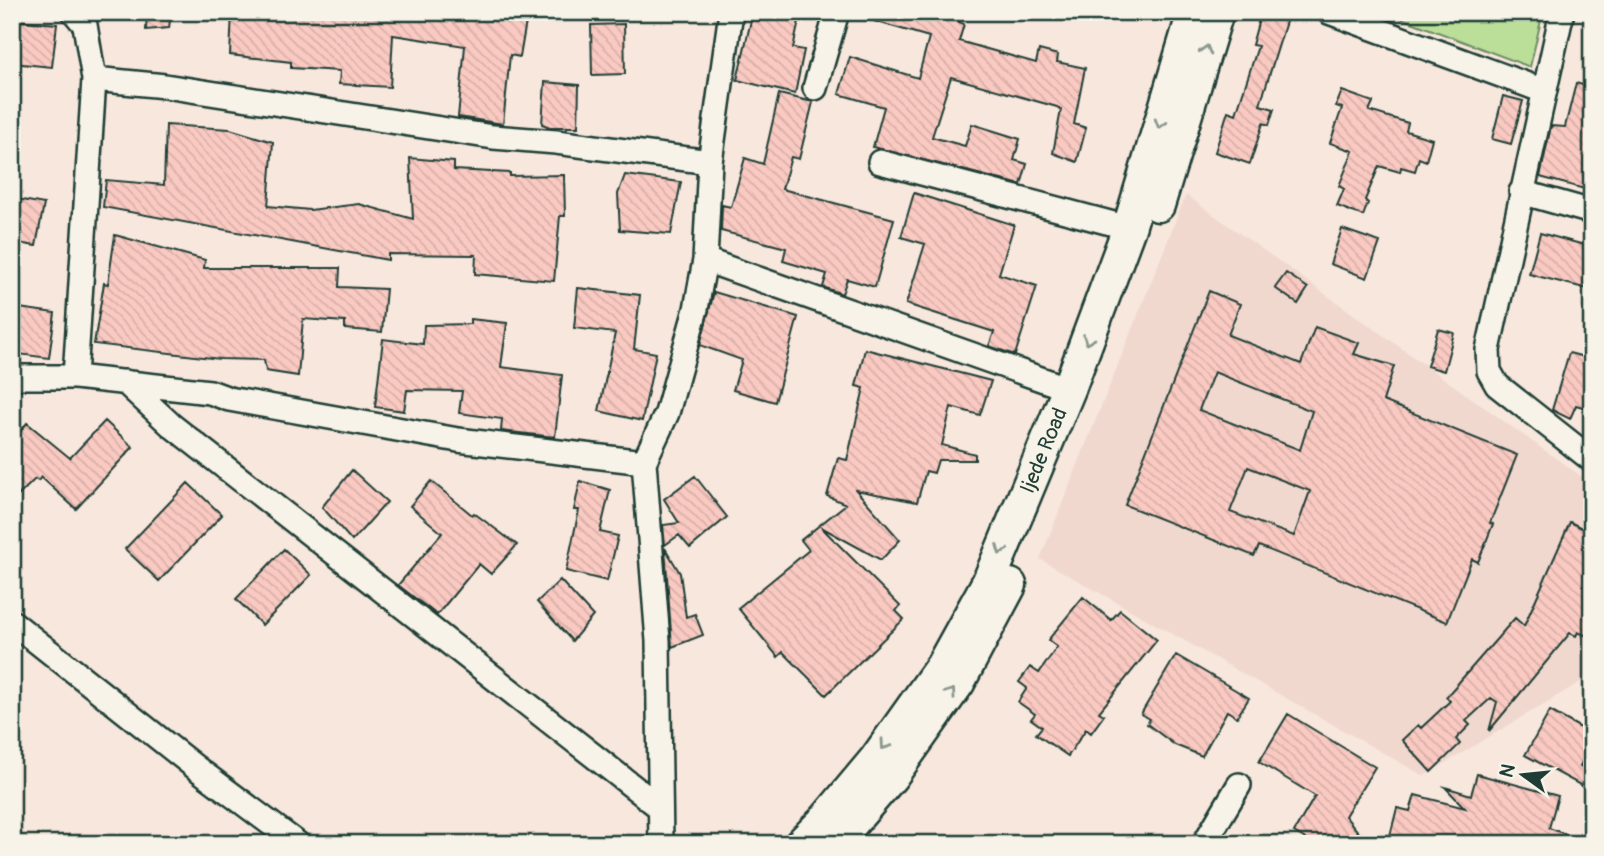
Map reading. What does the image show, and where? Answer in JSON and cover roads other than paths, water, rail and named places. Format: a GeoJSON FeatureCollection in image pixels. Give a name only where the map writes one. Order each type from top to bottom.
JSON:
{"type":"FeatureCollection","features":[{"type":"Feature","properties":{"kind":"main road","name":"Ijede Road"},"geometry":{"type":"LineString","coordinates":[[834,844],[891,777],[958,683],[1006,596],[1109,344],[1147,242],[1182,90],[1194,12]]}},
{"type":"Feature","properties":{"kind":"main road","name":"Ijede Road"},"geometry":{"type":"LineString","coordinates":[[801,844],[825,820],[876,759],[942,666],[989,581],[1069,389],[1182,90],[1217,12]]}},
{"type":"Feature","properties":{"kind":"street"},"geometry":{"type":"LineString","coordinates":[[74,12],[85,25],[94,79],[75,377]]}},
{"type":"Feature","properties":{"kind":"street"},"geometry":{"type":"LineString","coordinates":[[661,844],[658,640],[645,462],[667,412],[696,309],[705,260],[710,162],[731,12]]}},
{"type":"Feature","properties":{"kind":"street"},"geometry":{"type":"LineString","coordinates":[[815,88],[837,12]]}},
{"type":"Feature","properties":{"kind":"street"},"geometry":{"type":"LineString","coordinates":[[1329,12],[1545,91]]}},
{"type":"Feature","properties":{"kind":"street"},"geometry":{"type":"LineString","coordinates":[[1562,12],[1488,351],[1489,371],[1497,385],[1592,460]]}},
{"type":"Feature","properties":{"kind":"street"},"geometry":{"type":"LineString","coordinates":[[94,79],[165,86],[493,137],[556,142],[710,162]]}},
{"type":"Feature","properties":{"kind":"street"},"geometry":{"type":"LineString","coordinates":[[880,162],[1129,228]]}},
{"type":"Feature","properties":{"kind":"street"},"geometry":{"type":"LineString","coordinates":[[1521,192],[1592,212]]}},
{"type":"Feature","properties":{"kind":"street"},"geometry":{"type":"LineString","coordinates":[[705,260],[1069,389]]}},
{"type":"Feature","properties":{"kind":"street"},"geometry":{"type":"LineString","coordinates":[[12,377],[75,377],[210,392],[229,399],[458,440],[645,462]]}},
{"type":"Feature","properties":{"kind":"street"},"geometry":{"type":"LineString","coordinates":[[125,382],[171,425],[659,807]]}},
{"type":"Feature","properties":{"kind":"street"},"geometry":{"type":"LineString","coordinates":[[12,622],[195,767],[298,844]]}},
{"type":"Feature","properties":{"kind":"street"},"geometry":{"type":"LineString","coordinates":[[1204,844],[1239,785]]}}]}
